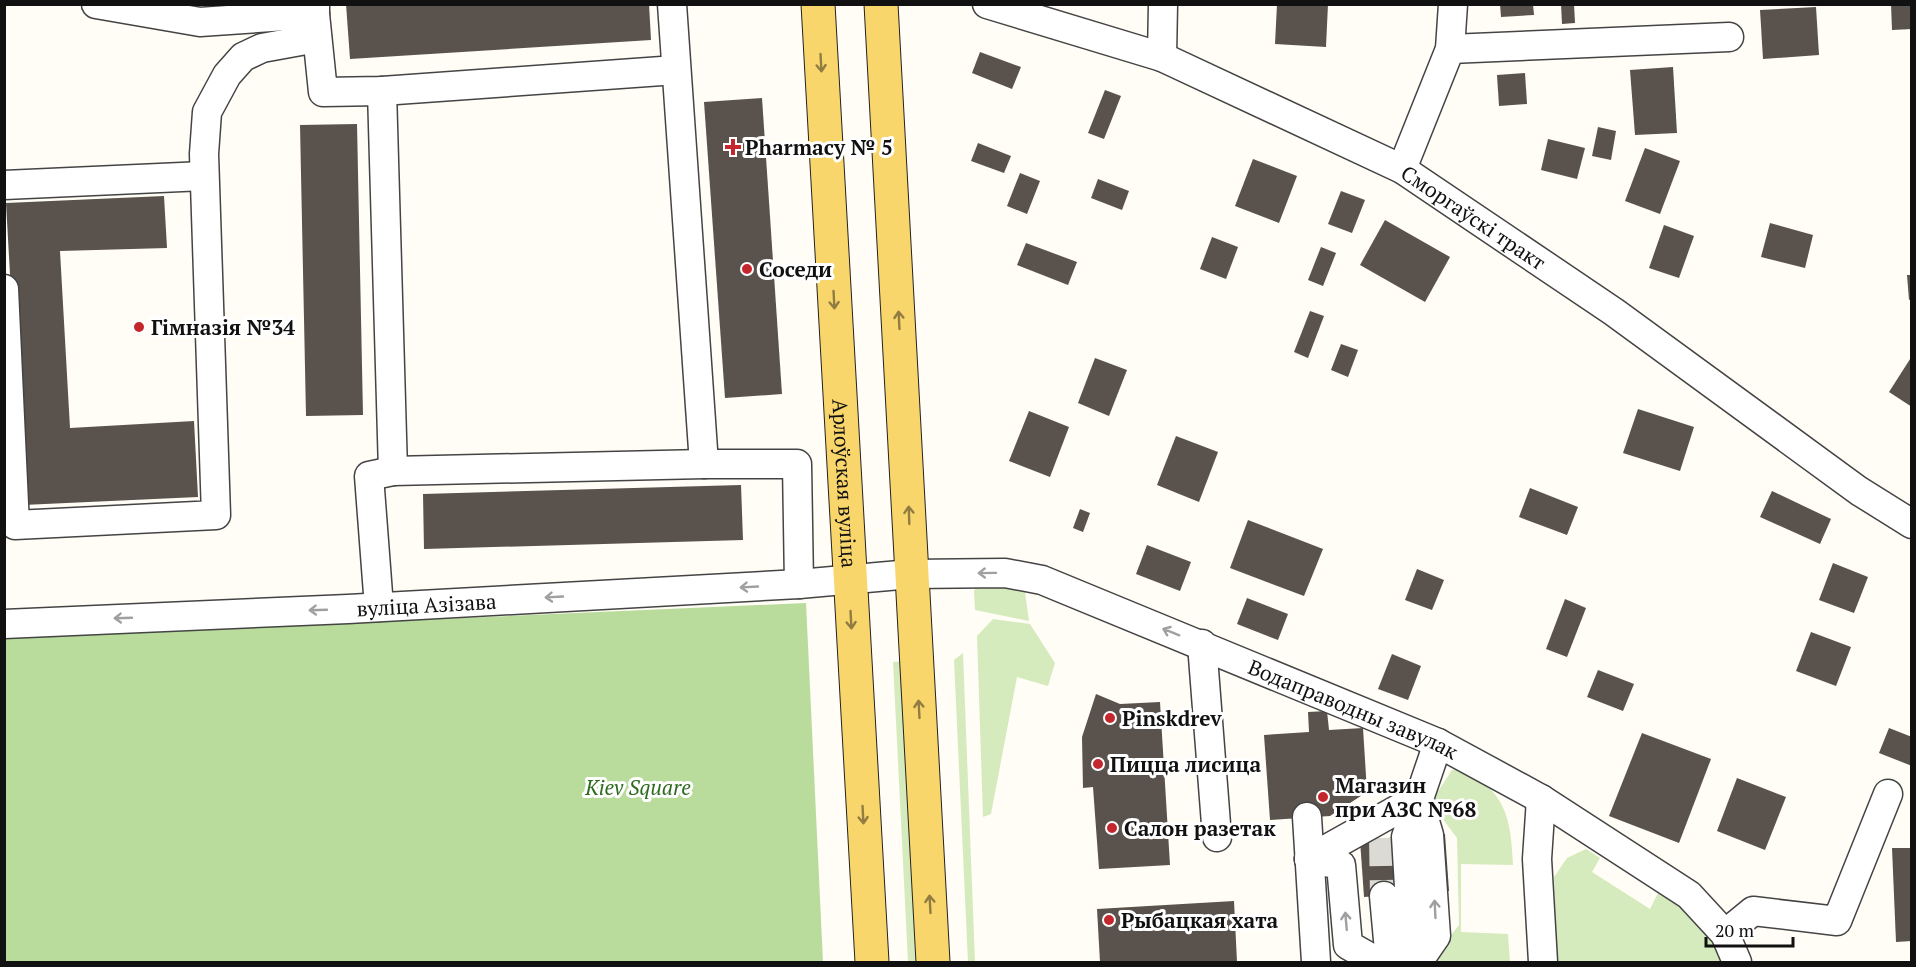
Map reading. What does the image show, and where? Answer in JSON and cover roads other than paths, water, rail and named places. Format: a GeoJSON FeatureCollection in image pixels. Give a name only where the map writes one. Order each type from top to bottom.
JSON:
{"type":"FeatureCollection","features":[{"type":"Feature","properties":{"kind":"main road","name":"Арлоўская вуліца"},"geometry":{"type":"LineString","coordinates":[[818,4],[872,963]]}},
{"type":"Feature","properties":{"kind":"main road"},"geometry":{"type":"LineString","coordinates":[[881,4],[933,963]]}},
{"type":"Feature","properties":{"kind":"street"},"geometry":{"type":"LineString","coordinates":[[96,4],[200,22],[316,19]]}},
{"type":"Feature","properties":{"kind":"street"},"geometry":{"type":"LineString","coordinates":[[672,4],[704,464]]}},
{"type":"Feature","properties":{"kind":"street","name":"Сморгаўскі тракт"},"geometry":{"type":"LineString","coordinates":[[987,4],[1162,57],[1402,169],[1614,312],[1859,491],[1911,524]]}},
{"type":"Feature","properties":{"kind":"street"},"geometry":{"type":"LineString","coordinates":[[1162,57],[1163,4]]}},
{"type":"Feature","properties":{"kind":"street"},"geometry":{"type":"LineString","coordinates":[[1402,169],[1450,49],[1453,4]]}},
{"type":"Feature","properties":{"kind":"street"},"geometry":{"type":"LineString","coordinates":[[316,19],[323,92],[382,91],[676,70]]}},
{"type":"Feature","properties":{"kind":"street"},"geometry":{"type":"LineString","coordinates":[[4,289],[10,515],[15,525],[216,515],[204,176],[207,112],[227,75],[243,57],[316,19]]}},
{"type":"Feature","properties":{"kind":"street"},"geometry":{"type":"LineString","coordinates":[[1450,49],[1729,37]]}},
{"type":"Feature","properties":{"kind":"street"},"geometry":{"type":"LineString","coordinates":[[382,91],[393,471]]}},
{"type":"Feature","properties":{"kind":"street"},"geometry":{"type":"LineString","coordinates":[[4,185],[204,176]]}},
{"type":"Feature","properties":{"kind":"street"},"geometry":{"type":"LineString","coordinates":[[379,607],[369,476],[393,471],[704,464],[797,465],[799,584]]}},
{"type":"Feature","properties":{"kind":"street","name":"Водаправодны завулак"},"geometry":{"type":"LineString","coordinates":[[849,579],[911,574],[1005,573],[1042,580],[1438,743],[1541,799],[1689,896],[1725,934],[1737,963]]}},
{"type":"Feature","properties":{"kind":"street","name":"вуліца Азізава"},"geometry":{"type":"LineString","coordinates":[[4,624],[379,607],[799,584],[849,579]]}},
{"type":"Feature","properties":{"kind":"street"},"geometry":{"type":"LineString","coordinates":[[1202,644],[1217,837]]}},
{"type":"Feature","properties":{"kind":"street"},"geometry":{"type":"LineString","coordinates":[[1408,963],[1412,937],[1406,837],[1438,743]]}},
{"type":"Feature","properties":{"kind":"street"},"geometry":{"type":"LineString","coordinates":[[1725,934],[1753,910],[1837,921],[1888,794]]}},
{"type":"Feature","properties":{"kind":"street"},"geometry":{"type":"LineString","coordinates":[[1383,838],[1418,798]]}},
{"type":"Feature","properties":{"kind":"street"},"geometry":{"type":"LineString","coordinates":[[1309,859],[1418,798]]}},
{"type":"Feature","properties":{"kind":"street"},"geometry":{"type":"LineString","coordinates":[[1418,798],[1429,835],[1436,936],[1418,963]]}},
{"type":"Feature","properties":{"kind":"street"},"geometry":{"type":"LineString","coordinates":[[1541,799],[1537,859],[1543,963]]}},
{"type":"Feature","properties":{"kind":"street"},"geometry":{"type":"LineString","coordinates":[[1307,817],[1316,963]]}},
{"type":"Feature","properties":{"kind":"street"},"geometry":{"type":"LineString","coordinates":[[1309,859],[1341,865],[1348,945],[1378,963]]}},
{"type":"Feature","properties":{"kind":"street"},"geometry":{"type":"LineString","coordinates":[[1384,896],[1390,963]]}},
{"type":"Feature","properties":{"kind":"tunnel"},"geometry":{"type":"LineString","coordinates":[[1383,838],[1384,896]]}},
{"type":"Feature","properties":{"kind":"place","name":"Pharmacy № 5"},"geometry":{"type":"Point","coordinates":[733,147]}},
{"type":"Feature","properties":{"kind":"place","name":"Соседи"},"geometry":{"type":"Point","coordinates":[747,269]}},
{"type":"Feature","properties":{"kind":"place","name":"Гімназія №34"},"geometry":{"type":"Point","coordinates":[139,327]}},
{"type":"Feature","properties":{"kind":"place","name":"Pinskdrev"},"geometry":{"type":"Point","coordinates":[1110,718]}},
{"type":"Feature","properties":{"kind":"place","name":"Пицца лисица"},"geometry":{"type":"Point","coordinates":[1098,764]}},
{"type":"Feature","properties":{"kind":"place","name":"Магазин при АЗС №68"},"geometry":{"type":"Point","coordinates":[1323,797]}},
{"type":"Feature","properties":{"kind":"place","name":"Салон разетак"},"geometry":{"type":"Point","coordinates":[1112,828]}},
{"type":"Feature","properties":{"kind":"place","name":"Рыбацкая хата"},"geometry":{"type":"Point","coordinates":[1109,920]}},
{"type":"Feature","properties":{"kind":"park label","name":"Kiev Square"},"geometry":{"type":"Point","coordinates":[638,787]}}]}
